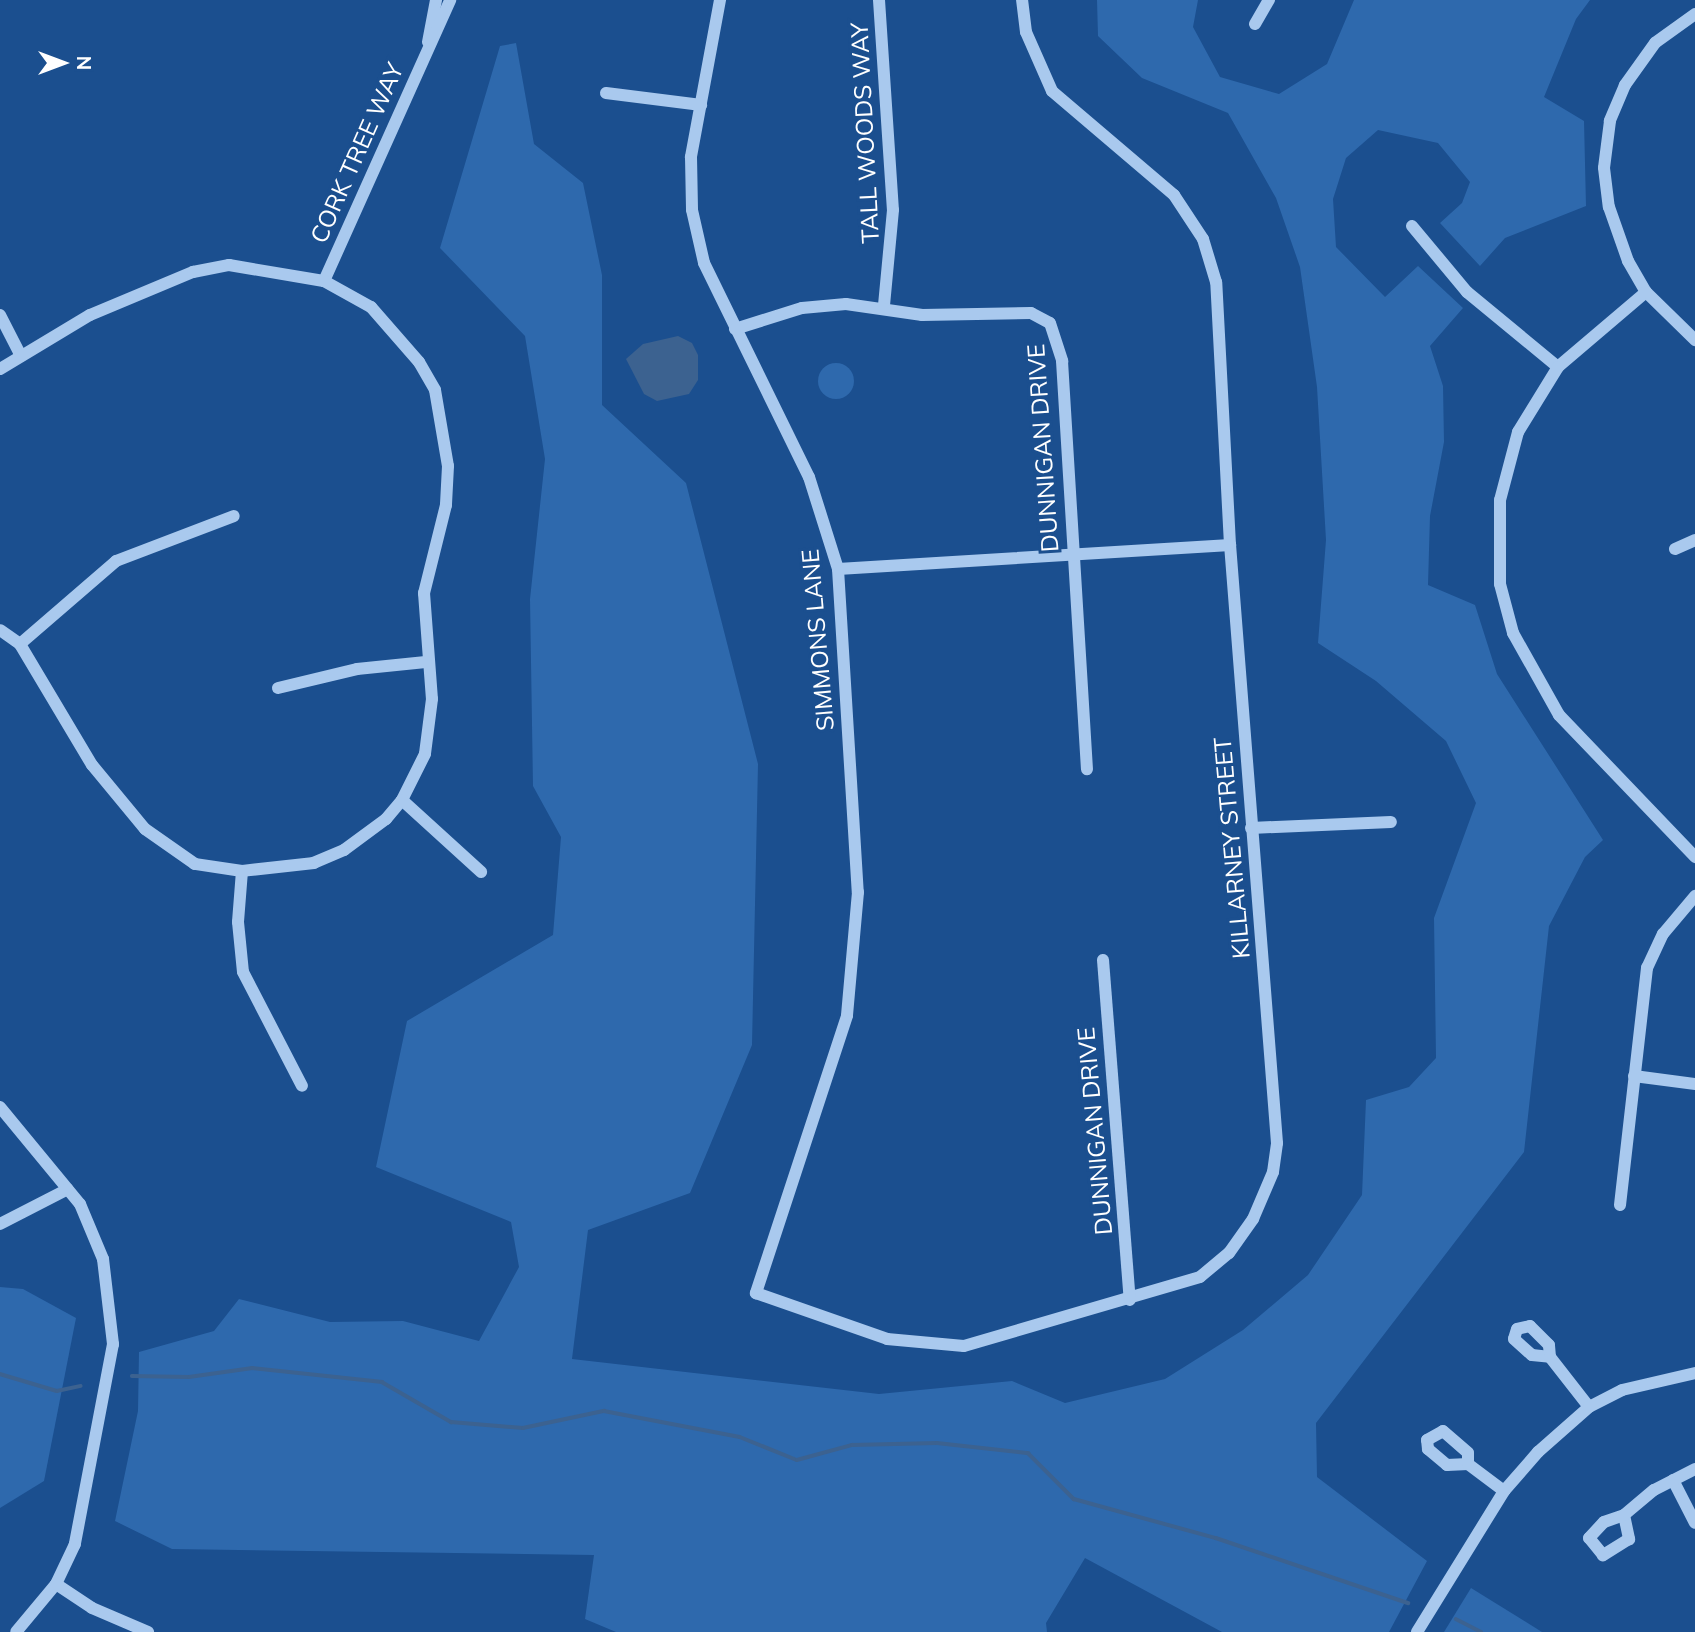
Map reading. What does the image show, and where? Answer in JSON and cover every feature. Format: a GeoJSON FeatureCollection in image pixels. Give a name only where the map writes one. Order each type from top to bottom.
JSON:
{"type":"FeatureCollection","features":[{"type":"Feature","properties":{"kind":"street","name":"CORK TREE WAY"},"geometry":{"type":"LineString","coordinates":[[428,42],[436,0]]}},
{"type":"Feature","properties":{"kind":"street","name":"CORK TREE WAY"},"geometry":{"type":"LineString","coordinates":[[324,281],[428,42],[450,0]]}},
{"type":"Feature","properties":{"kind":"street","name":"SIMMONS LANE"},"geometry":{"type":"LineString","coordinates":[[720,0],[691,157],[692,210],[704,263],[809,477],[838,569],[859,934],[847,1016],[756,1293]]}},
{"type":"Feature","properties":{"kind":"street","name":"TALL WOODS WAY"},"geometry":{"type":"LineString","coordinates":[[879,0],[893,210],[884,306]]}},
{"type":"Feature","properties":{"kind":"street","name":"KILLARNEY STREET"},"geometry":{"type":"LineString","coordinates":[[756,1293],[887,1339],[964,1346],[1178,1287],[1214,1266],[1253,1219],[1273,1172],[1277,1143],[1230,545],[1220,309],[1203,239],[1162,182],[1052,91],[1026,32],[1022,0]]}},
{"type":"Feature","properties":{"kind":"street"},"geometry":{"type":"LineString","coordinates":[[1255,24],[1269,0]]}},
{"type":"Feature","properties":{"kind":"street"},"geometry":{"type":"LineString","coordinates":[[1695,14],[1645,54],[1616,105],[1608,134],[1609,207],[1646,292],[1695,340]]}},
{"type":"Feature","properties":{"kind":"street"},"geometry":{"type":"LineString","coordinates":[[606,93],[701,105]]}},
{"type":"Feature","properties":{"kind":"street"},"geometry":{"type":"LineString","coordinates":[[1412,226],[1467,292],[1558,367]]}},
{"type":"Feature","properties":{"kind":"street"},"geometry":{"type":"LineString","coordinates":[[0,369],[90,315],[193,272],[229,265],[324,281],[371,307],[391,327],[435,390],[448,466],[446,505],[424,593],[431,725],[425,754],[402,800],[344,850],[314,863],[242,871],[195,863],[118,803],[20,644],[0,630]]}},
{"type":"Feature","properties":{"kind":"street"},"geometry":{"type":"LineString","coordinates":[[1646,292],[1558,367],[1510,453],[1498,531],[1503,602],[1525,659],[1572,732],[1695,857]]}},
{"type":"Feature","properties":{"kind":"street","name":"DUNNIGAN DRIVE"},"geometry":{"type":"LineString","coordinates":[[735,329],[802,308],[884,306],[922,314],[1031,313],[1050,323],[1062,361],[1087,769]]}},
{"type":"Feature","properties":{"kind":"street"},"geometry":{"type":"LineString","coordinates":[[0,315],[21,356]]}},
{"type":"Feature","properties":{"kind":"street"},"geometry":{"type":"LineString","coordinates":[[20,644],[116,561],[234,516]]}},
{"type":"Feature","properties":{"kind":"street"},"geometry":{"type":"LineString","coordinates":[[1675,549],[1695,540]]}},
{"type":"Feature","properties":{"kind":"street"},"geometry":{"type":"LineString","coordinates":[[838,569],[1230,545]]}},
{"type":"Feature","properties":{"kind":"street"},"geometry":{"type":"LineString","coordinates":[[278,688],[357,669],[426,662]]}},
{"type":"Feature","properties":{"kind":"street"},"geometry":{"type":"LineString","coordinates":[[402,800],[481,872]]}},
{"type":"Feature","properties":{"kind":"street"},"geometry":{"type":"LineString","coordinates":[[1251,828],[1391,822]]}},
{"type":"Feature","properties":{"kind":"street"},"geometry":{"type":"LineString","coordinates":[[242,871],[238,922],[243,972],[302,1086]]}},
{"type":"Feature","properties":{"kind":"street"},"geometry":{"type":"LineString","coordinates":[[1620,1205],[1647,968],[1663,934],[1695,896]]}},
{"type":"Feature","properties":{"kind":"street","name":"DUNNIGAN DRIVE"},"geometry":{"type":"LineString","coordinates":[[1103,960],[1130,1300]]}},
{"type":"Feature","properties":{"kind":"street"},"geometry":{"type":"LineString","coordinates":[[1633,1076],[1695,1084]]}},
{"type":"Feature","properties":{"kind":"street"},"geometry":{"type":"LineString","coordinates":[[0,1107],[80,1204],[103,1259],[113,1344],[89,1487],[75,1544],[56,1584],[16,1632]]}},
{"type":"Feature","properties":{"kind":"street"},"geometry":{"type":"LineString","coordinates":[[0,1224],[68,1189]]}},
{"type":"Feature","properties":{"kind":"street"},"geometry":{"type":"LineString","coordinates":[[1550,1357],[1589,1407]]}},
{"type":"Feature","properties":{"kind":"street"},"geometry":{"type":"LineString","coordinates":[[1417,1632],[1504,1491],[1589,1407],[1622,1390],[1695,1373]]}},
{"type":"Feature","properties":{"kind":"street"},"geometry":{"type":"LineString","coordinates":[[1468,1464],[1504,1491]]}},
{"type":"Feature","properties":{"kind":"street"},"geometry":{"type":"LineString","coordinates":[[1624,1515],[1673,1480],[1695,1469]]}},
{"type":"Feature","properties":{"kind":"street"},"geometry":{"type":"LineString","coordinates":[[1673,1480],[1695,1522]]}},
{"type":"Feature","properties":{"kind":"street"},"geometry":{"type":"LineString","coordinates":[[56,1584],[92,1608],[148,1632]]}},
{"type":"Feature","properties":{"kind":"shaded area"},"geometry":{"type":"Polygon","coordinates":[[[1097,0],[1198,0],[1193,27],[1220,77],[1279,94],[1327,64],[1354,0],[1590,0],[1576,19],[1544,97],[1584,121],[1586,206],[1505,238],[1480,266],[1440,223],[1462,203],[1470,182],[1438,143],[1378,130],[1346,158],[1333,199],[1336,247],[1385,297],[1418,266],[1463,308],[1430,346],[1443,386],[1444,442],[1430,516],[1428,585],[1475,605],[1497,674],[1603,840],[1585,857],[1549,926],[1524,1152],[1316,1423],[1317,1477],[1427,1561],[1389,1632],[1222,1632],[1085,1558],[1046,1623],[1047,1632],[616,1632],[585,1619],[594,1555],[172,1549],[115,1521],[138,1411],[139,1352],[214,1331],[239,1299],[330,1322],[403,1321],[479,1341],[519,1267],[511,1222],[376,1167],[407,1021],[553,935],[561,837],[533,786],[530,599],[545,459],[525,336],[440,248],[500,46],[516,43],[534,144],[583,183],[602,275],[602,405],[686,483],[758,764],[752,1045],[690,1193],[588,1230],[572,1359],[879,1394],[1012,1381],[1065,1403],[1165,1379],[1243,1330],[1308,1275],[1362,1195],[1366,1100],[1409,1087],[1436,1058],[1434,918],[1476,803],[1446,741],[1376,681],[1318,643],[1326,540],[1317,387],[1300,267],[1276,198],[1228,113],[1142,78],[1098,36],[1097,0]]]}},
{"type":"Feature","properties":{"kind":"shaded area"},"geometry":{"type":"Polygon","coordinates":[[[678,336],[692,343],[698,355],[698,380],[689,394],[657,401],[644,394],[626,359],[643,344],[678,336]]]}},
{"type":"Feature","properties":{"kind":"shaded area"},"geometry":{"type":"Polygon","coordinates":[[[836,363],[848,369],[854,381],[848,393],[836,399],[824,393],[818,381],[824,369],[836,363]]]}},
{"type":"Feature","properties":{"kind":"shaded area"},"geometry":{"type":"Polygon","coordinates":[[[0,1287],[23,1289],[76,1318],[44,1481],[0,1508],[0,1287]]]}},
{"type":"Feature","properties":{"kind":"shaded area"},"geometry":{"type":"Polygon","coordinates":[[[1471,1588],[1542,1632],[1444,1632],[1471,1588]]]}},
{"type":"Feature","properties":{"kind":"waterway"},"geometry":{"type":"LineString","coordinates":[[132,1376],[189,1377],[252,1368],[382,1382],[451,1422],[523,1428],[604,1411],[740,1437],[797,1460],[852,1445],[937,1443],[1028,1453],[1074,1499],[1216,1538],[1408,1603]]}},
{"type":"Feature","properties":{"kind":"waterway"},"geometry":{"type":"LineString","coordinates":[[0,1374],[57,1391],[80,1386]]}},
{"type":"Feature","properties":{"kind":"waterway"},"geometry":{"type":"LineString","coordinates":[[1456,1619],[1481,1632]]}}]}
